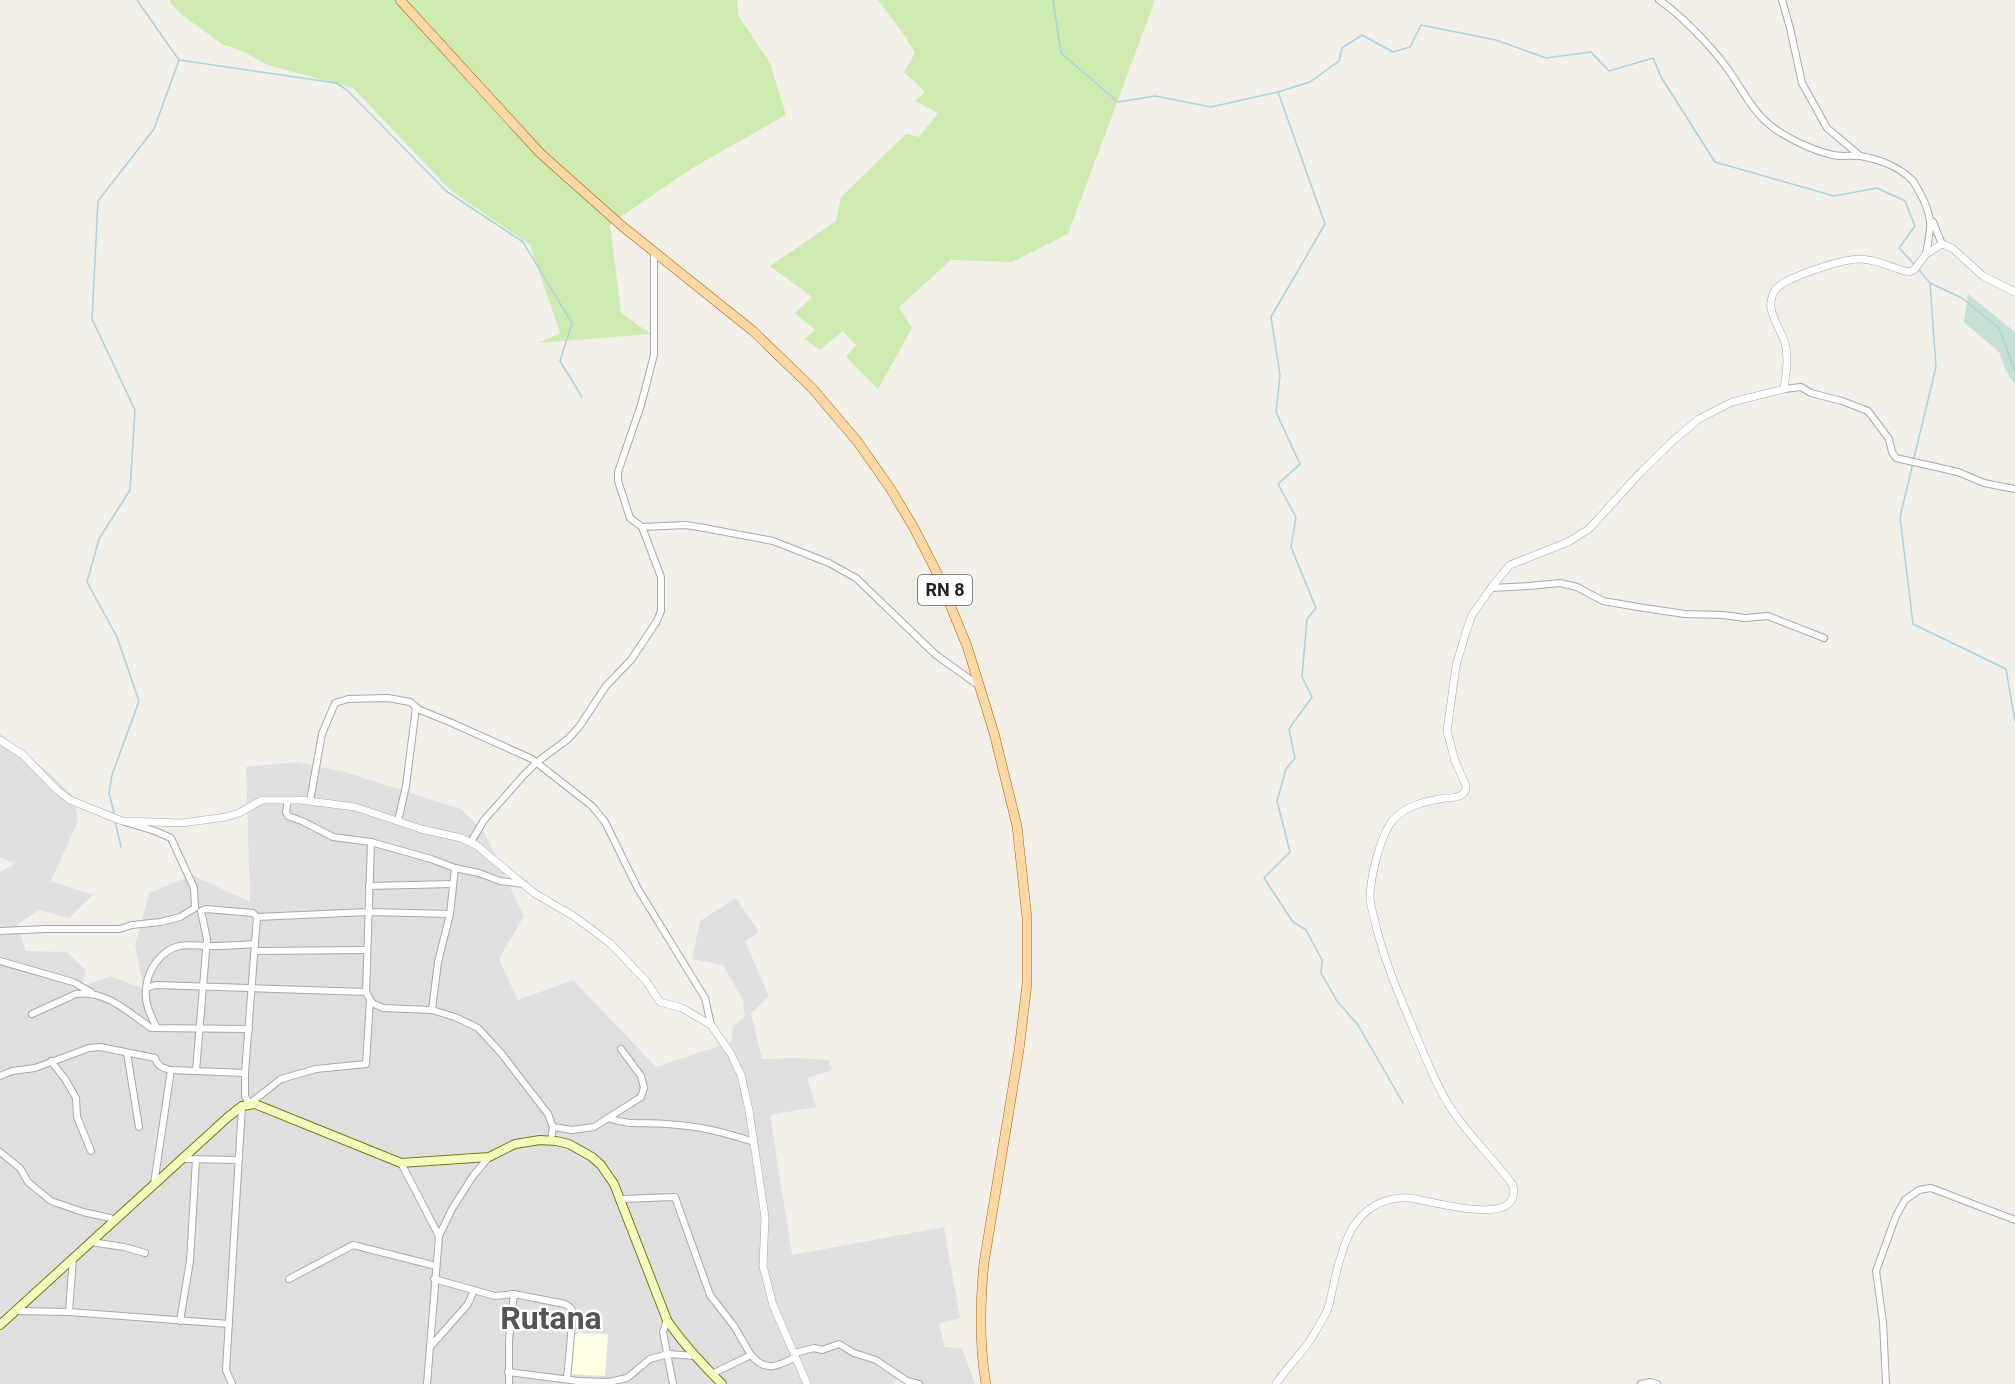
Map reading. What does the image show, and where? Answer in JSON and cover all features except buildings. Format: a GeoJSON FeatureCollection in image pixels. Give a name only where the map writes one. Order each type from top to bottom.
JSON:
{"type":"FeatureCollection","features":[{"type":"Feature","properties":{"kind":"main road","name":"RN 8"},"geometry":{"type":"LineString","coordinates":[[400,0],[540,153],[622,226],[753,331],[812,388],[857,441],[914,528],[936,571],[960,628],[994,733],[1017,826],[1027,918],[1027,984],[1021,1039],[984,1263],[981,1296],[981,1336],[986,1384]]}},
{"type":"Feature","properties":{"kind":"main road"},"geometry":{"type":"LineString","coordinates":[[0,1325],[181,1160],[246,1105],[255,1104],[401,1163],[489,1157],[525,1141],[552,1140],[569,1144],[592,1157],[607,1174],[621,1199],[667,1320],[680,1339],[722,1384]]}},
{"type":"Feature","properties":{"kind":"street"},"geometry":{"type":"LineString","coordinates":[[1659,0],[1693,30],[1719,59],[1761,118],[1778,131],[1804,144],[1833,155],[1880,160],[1902,172],[1914,183],[1942,244],[1952,249],[1983,276],[2015,291]]}},
{"type":"Feature","properties":{"kind":"street"},"geometry":{"type":"LineString","coordinates":[[1782,0],[1802,83],[1827,128],[1859,156]]}},
{"type":"Feature","properties":{"kind":"street"},"geometry":{"type":"LineString","coordinates":[[1926,254],[1932,225],[1931,217]]}},
{"type":"Feature","properties":{"kind":"street"},"geometry":{"type":"LineString","coordinates":[[1784,389],[1787,361],[1785,345],[1771,308],[1772,297],[1776,289],[1784,283],[1823,266],[1845,260],[1862,259],[1880,262],[1904,271],[1916,268],[1926,254],[1942,244]]}},
{"type":"Feature","properties":{"kind":"street"},"geometry":{"type":"LineString","coordinates":[[471,842],[484,820],[537,762],[568,740],[579,727],[606,686],[631,660],[657,621],[661,611],[661,577],[642,527],[630,518],[618,482],[618,472],[641,405],[654,355],[654,252]]}},
{"type":"Feature","properties":{"kind":"street"},"geometry":{"type":"LineString","coordinates":[[1276,1384],[1307,1344],[1328,1309],[1349,1230],[1360,1218],[1385,1202],[1407,1198],[1485,1210],[1507,1205],[1513,1198],[1514,1185],[1472,1137],[1450,1107],[1433,1076],[1389,973],[1370,900],[1375,866],[1384,834],[1391,822],[1400,813],[1413,806],[1457,797],[1466,790],[1447,731],[1456,666],[1466,632],[1472,615],[1491,588],[1510,565],[1568,542],[1589,529],[1641,472],[1676,438],[1700,420],[1732,402],[1784,389],[1801,387],[1811,393],[1868,411],[1889,439],[1896,458],[1958,472],[1984,483],[2015,489]]}},
{"type":"Feature","properties":{"kind":"street"},"geometry":{"type":"LineString","coordinates":[[642,527],[686,525],[716,530],[773,541],[829,563],[856,578],[936,656],[979,685]]}},
{"type":"Feature","properties":{"kind":"street"},"geometry":{"type":"LineString","coordinates":[[1491,588],[1560,583],[1578,587],[1603,601],[1644,608],[1685,614],[1745,618],[1768,616],[1824,638]]}},
{"type":"Feature","properties":{"kind":"street"},"geometry":{"type":"LineString","coordinates":[[310,801],[322,734],[335,703],[348,699],[388,698],[410,702],[416,707],[537,762],[592,806],[605,822],[638,889],[705,998],[711,1025],[731,1054],[741,1075],[765,1217],[763,1266],[773,1305],[807,1384]]}},
{"type":"Feature","properties":{"kind":"street"},"geometry":{"type":"LineString","coordinates":[[398,821],[406,786],[416,707]]}},
{"type":"Feature","properties":{"kind":"street"},"geometry":{"type":"LineString","coordinates":[[0,740],[22,755],[70,800],[171,838],[194,888],[195,908],[180,917],[120,929],[46,928],[0,932]]}},
{"type":"Feature","properties":{"kind":"street"},"geometry":{"type":"LineString","coordinates":[[122,821],[182,823],[226,817],[239,813],[261,800],[310,801],[356,807],[421,829],[461,838],[471,842],[534,893],[575,917],[611,944],[646,981],[660,1002],[682,1008],[711,1025]]}},
{"type":"Feature","properties":{"kind":"street"},"geometry":{"type":"LineString","coordinates":[[288,800],[286,812],[288,816],[302,820],[333,837],[371,842],[500,881],[525,884]]}},
{"type":"Feature","properties":{"kind":"street"},"geometry":{"type":"LineString","coordinates":[[371,842],[366,992],[372,1003],[383,1008],[432,1010],[455,1017],[478,1028],[501,1053],[548,1114],[553,1127],[552,1140]]}},
{"type":"Feature","properties":{"kind":"street"},"geometry":{"type":"LineString","coordinates":[[432,1010],[438,962],[450,914],[455,868]]}},
{"type":"Feature","properties":{"kind":"street"},"geometry":{"type":"LineString","coordinates":[[369,886],[452,884]]}},
{"type":"Feature","properties":{"kind":"street"},"geometry":{"type":"LineString","coordinates":[[196,1071],[207,939],[201,911],[206,909],[253,913],[257,916],[368,912],[450,914]]}},
{"type":"Feature","properties":{"kind":"street"},"geometry":{"type":"LineString","coordinates":[[232,1384],[226,1370],[239,1160],[246,1105],[245,1073],[257,916]]}},
{"type":"Feature","properties":{"kind":"street"},"geometry":{"type":"LineString","coordinates":[[157,1028],[147,1008],[145,997],[148,976],[153,965],[173,948],[182,945],[366,950]]}},
{"type":"Feature","properties":{"kind":"street"},"geometry":{"type":"LineString","coordinates":[[0,961],[74,982],[94,994]]}},
{"type":"Feature","properties":{"kind":"street"},"geometry":{"type":"LineString","coordinates":[[146,988],[156,985],[366,992]]}},
{"type":"Feature","properties":{"kind":"street"},"geometry":{"type":"LineString","coordinates":[[33,1014],[76,994],[94,994],[106,997],[137,1015],[151,1028],[249,1029]]}},
{"type":"Feature","properties":{"kind":"street"},"geometry":{"type":"LineString","coordinates":[[246,1105],[281,1079],[316,1069],[366,1064],[370,999]]}},
{"type":"Feature","properties":{"kind":"street"},"geometry":{"type":"LineString","coordinates":[[0,1076],[12,1071],[35,1068],[89,1048],[100,1047],[155,1058],[157,1064],[162,1068],[171,1070],[245,1073]]}},
{"type":"Feature","properties":{"kind":"street"},"geometry":{"type":"LineString","coordinates":[[553,1127],[572,1130],[594,1127],[641,1097],[644,1088],[641,1076],[621,1049]]}},
{"type":"Feature","properties":{"kind":"street"},"geometry":{"type":"LineString","coordinates":[[127,1053],[139,1127]]}},
{"type":"Feature","properties":{"kind":"street"},"geometry":{"type":"LineString","coordinates":[[51,1061],[76,1098],[77,1117],[91,1151]]}},
{"type":"Feature","properties":{"kind":"street"},"geometry":{"type":"LineString","coordinates":[[154,1184],[171,1070]]}},
{"type":"Feature","properties":{"kind":"street"},"geometry":{"type":"LineString","coordinates":[[608,1118],[623,1123],[711,1128],[754,1142]]}},
{"type":"Feature","properties":{"kind":"street"},"geometry":{"type":"LineString","coordinates":[[0,1152],[20,1168],[28,1182],[51,1201],[114,1221]]}},
{"type":"Feature","properties":{"kind":"street"},"geometry":{"type":"LineString","coordinates":[[427,1384],[439,1236],[452,1209],[473,1176],[489,1157]]}},
{"type":"Feature","properties":{"kind":"street"},"geometry":{"type":"LineString","coordinates":[[181,1160],[239,1160]]}},
{"type":"Feature","properties":{"kind":"street"},"geometry":{"type":"LineString","coordinates":[[180,1321],[190,1261],[196,1160]]}},
{"type":"Feature","properties":{"kind":"street"},"geometry":{"type":"LineString","coordinates":[[401,1163],[439,1236]]}},
{"type":"Feature","properties":{"kind":"street"},"geometry":{"type":"LineString","coordinates":[[1886,1384],[1883,1322],[1876,1271],[1905,1200],[1919,1190],[1931,1188],[2015,1220]]}},
{"type":"Feature","properties":{"kind":"street"},"geometry":{"type":"LineString","coordinates":[[621,1199],[675,1197],[710,1295],[734,1326],[757,1363],[771,1366],[814,1348],[822,1350],[839,1344],[854,1353],[876,1360],[908,1381],[919,1384]]}},
{"type":"Feature","properties":{"kind":"street"},"geometry":{"type":"LineString","coordinates":[[91,1242],[145,1253]]}},
{"type":"Feature","properties":{"kind":"street"},"geometry":{"type":"LineString","coordinates":[[289,1279],[353,1245],[436,1266]]}},
{"type":"Feature","properties":{"kind":"street"},"geometry":{"type":"LineString","coordinates":[[69,1312],[73,1257]]}},
{"type":"Feature","properties":{"kind":"street"},"geometry":{"type":"LineString","coordinates":[[434,1279],[495,1296],[514,1294],[565,1304],[571,1308],[573,1314],[567,1379]]}},
{"type":"Feature","properties":{"kind":"street"},"geometry":{"type":"LineString","coordinates":[[431,1346],[468,1304],[474,1290]]}},
{"type":"Feature","properties":{"kind":"street"},"geometry":{"type":"LineString","coordinates":[[509,1384],[509,1340],[514,1294]]}},
{"type":"Feature","properties":{"kind":"street"},"geometry":{"type":"LineString","coordinates":[[15,1311],[69,1312],[229,1324]]}},
{"type":"Feature","properties":{"kind":"street"},"geometry":{"type":"LineString","coordinates":[[667,1320],[663,1332],[673,1384]]}},
{"type":"Feature","properties":{"kind":"street"},"geometry":{"type":"LineString","coordinates":[[508,1372],[578,1382],[609,1382],[627,1378],[650,1359],[668,1354],[695,1356]]}},
{"type":"Feature","properties":{"kind":"street"},"geometry":{"type":"LineString","coordinates":[[712,1374],[751,1355]]}},
{"type":"Feature","properties":{"kind":"street"},"geometry":{"type":"LineString","coordinates":[[1639,1384],[1657,1384]]}},
{"type":"Feature","properties":{"kind":"shaded area"},"geometry":{"type":"Polygon","coordinates":[[[1968,294],[2015,332],[2015,385],[2006,371],[1999,352],[1964,322],[1968,294]]]}},
{"type":"Feature","properties":{"kind":"shaded area"},"geometry":{"type":"Polygon","coordinates":[[[0,733],[74,797],[78,821],[51,881],[93,895],[69,918],[39,910],[17,925],[26,951],[67,952],[86,970],[81,987],[110,976],[144,989],[135,945],[149,893],[192,875],[250,902],[246,767],[297,762],[345,772],[461,809],[484,832],[524,916],[499,959],[518,1000],[573,980],[656,1067],[731,1042],[733,1026],[745,1017],[743,1000],[723,965],[692,959],[700,921],[736,898],[759,932],[745,941],[769,996],[751,1013],[762,1059],[828,1060],[833,1070],[807,1078],[816,1107],[770,1115],[792,1255],[944,1227],[960,1318],[939,1324],[945,1347],[962,1348],[975,1384],[907,1384],[898,1378],[894,1384],[0,1384],[0,872],[15,864],[0,857],[0,733]]]}},
{"type":"Feature","properties":{"kind":"shaded area"},"geometry":{"type":"Polygon","coordinates":[[[573,1333],[608,1334],[605,1376],[570,1374],[573,1333]]]}},
{"type":"Feature","properties":{"kind":"green space"},"geometry":{"type":"Polygon","coordinates":[[[170,0],[737,0],[738,15],[770,63],[786,115],[694,167],[610,224],[621,313],[651,334],[539,343],[560,333],[530,245],[450,190],[353,88],[268,65],[244,52],[222,44],[182,15],[170,0]]]}},
{"type":"Feature","properties":{"kind":"green space"},"geometry":{"type":"Polygon","coordinates":[[[878,0],[1155,0],[1068,234],[1012,262],[951,260],[899,307],[912,328],[878,389],[846,357],[856,345],[843,331],[820,350],[805,339],[815,330],[795,313],[812,297],[770,266],[836,221],[841,197],[906,134],[919,137],[938,113],[915,101],[925,92],[904,72],[915,53],[878,0]]]}},
{"type":"Feature","properties":{"kind":"waterway"},"geometry":{"type":"LineString","coordinates":[[137,0],[179,60],[336,83],[347,90],[446,191],[523,242],[572,323],[560,361],[582,397]]}},
{"type":"Feature","properties":{"kind":"waterway"},"geometry":{"type":"LineString","coordinates":[[1053,0],[1061,53],[1118,102],[1155,96],[1211,107],[1278,92],[1310,82],[1339,61],[1342,48],[1362,35],[1393,52],[1410,47],[1421,25],[1496,40],[1546,58],[1591,52],[1609,71],[1653,58],[1661,77],[1715,162],[1834,196],[1877,188],[1905,201],[1915,226],[1899,248],[1914,264]]}},
{"type":"Feature","properties":{"kind":"waterway"},"geometry":{"type":"LineString","coordinates":[[114,813],[109,793],[112,775],[139,701],[117,637],[87,582],[99,539],[130,490],[135,410],[92,319],[98,201],[154,129],[179,60]]}},
{"type":"Feature","properties":{"kind":"waterway"},"geometry":{"type":"LineString","coordinates":[[1278,92],[1325,224],[1271,317],[1280,375],[1276,412],[1300,464],[1278,484],[1296,517],[1291,547],[1316,608],[1307,619],[1302,677],[1312,697],[1289,729],[1295,758],[1286,769],[1277,801],[1290,852],[1264,878],[1293,922],[1306,930],[1322,960],[1321,973],[1337,1001],[1358,1025],[1403,1103]]}},
{"type":"Feature","properties":{"kind":"waterway"},"geometry":{"type":"LineString","coordinates":[[1919,270],[1930,283],[1962,298],[1999,328],[2015,371]]}},
{"type":"Feature","properties":{"kind":"waterway"},"geometry":{"type":"LineString","coordinates":[[1914,458],[1936,367],[1930,283]]}},
{"type":"Feature","properties":{"kind":"waterway"},"geometry":{"type":"LineString","coordinates":[[1913,463],[1900,517],[1913,624],[2006,669],[2015,722]]}},
{"type":"Feature","properties":{"kind":"waterway"},"geometry":{"type":"LineString","coordinates":[[115,821],[121,847]]}},
{"type":"Feature","properties":{"kind":"district","name":"Rutana"},"geometry":{"type":"Point","coordinates":[551,1318]}}]}
